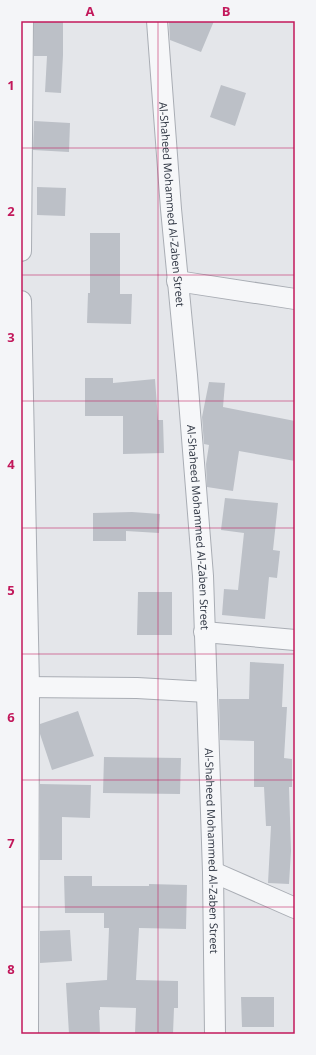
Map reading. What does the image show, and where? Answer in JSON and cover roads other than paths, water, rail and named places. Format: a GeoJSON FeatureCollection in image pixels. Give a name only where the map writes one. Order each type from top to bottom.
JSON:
{"type":"FeatureCollection","features":[{"type":"Feature","properties":{"kind":"street"},"geometry":{"type":"LineString","coordinates":[[21,251],[23,21]]}},
{"type":"Feature","properties":{"kind":"street","name":"Al-Shaheed Mohammed Al-Zaben Street"},"geometry":{"type":"LineString","coordinates":[[157,21],[171,209],[198,514],[202,576],[213,872],[215,1034]]}},
{"type":"Feature","properties":{"kind":"street"},"geometry":{"type":"LineString","coordinates":[[178,281],[295,299]]}},
{"type":"Feature","properties":{"kind":"street"},"geometry":{"type":"LineString","coordinates":[[21,301],[28,1034]]}},
{"type":"Feature","properties":{"kind":"street"},"geometry":{"type":"LineString","coordinates":[[204,632],[295,640]]}},
{"type":"Feature","properties":{"kind":"street"},"geometry":{"type":"LineString","coordinates":[[25,687],[137,688],[207,692]]}},
{"type":"Feature","properties":{"kind":"street"},"geometry":{"type":"LineString","coordinates":[[213,872],[295,908]]}}]}
